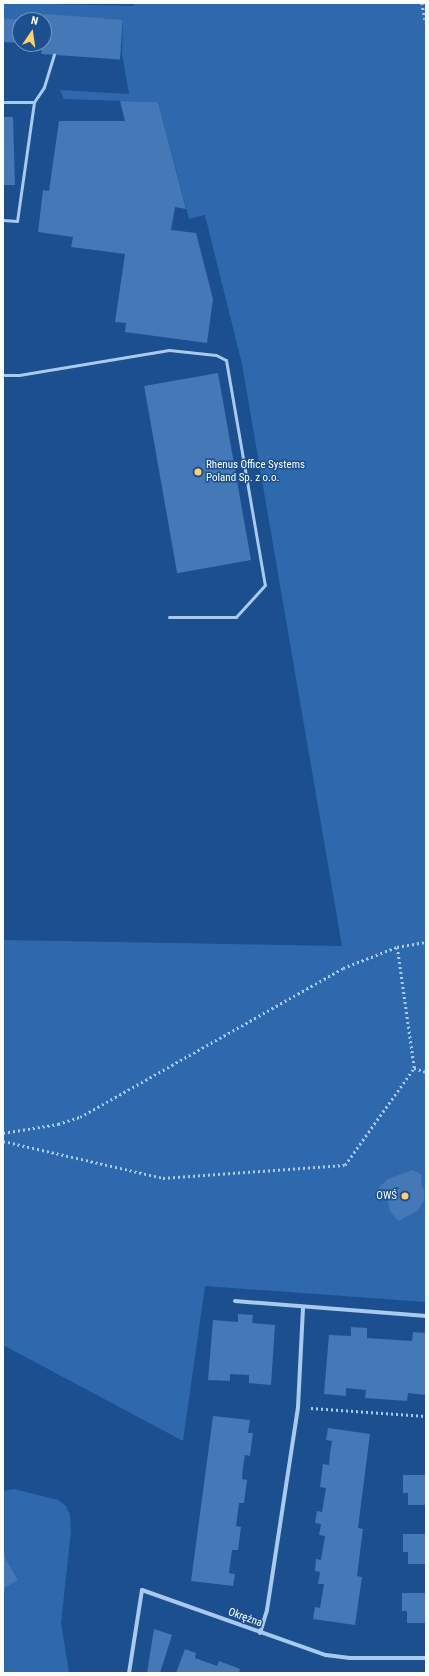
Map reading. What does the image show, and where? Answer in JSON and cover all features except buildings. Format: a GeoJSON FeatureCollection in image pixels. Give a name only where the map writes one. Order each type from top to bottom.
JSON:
{"type":"FeatureCollection","features":[{"type":"Feature","properties":{"kind":"street"},"geometry":{"type":"LineString","coordinates":[[235,1301],[426,1316]]}},
{"type":"Feature","properties":{"kind":"street"},"geometry":{"type":"LineString","coordinates":[[260,1633],[267,1610],[298,1407],[303,1307]]}},
{"type":"Feature","properties":{"kind":"street","name":"Okrężna"},"geometry":{"type":"LineString","coordinates":[[129,1673],[142,1590],[260,1633],[326,1655],[350,1658],[426,1658]]}},
{"type":"Feature","properties":{"kind":"lane"},"geometry":{"type":"LineString","coordinates":[[3,220],[17,221],[34,102],[44,87],[54,55]]}},
{"type":"Feature","properties":{"kind":"lane"},"geometry":{"type":"LineString","coordinates":[[3,102],[34,102]]}},
{"type":"Feature","properties":{"kind":"lane"},"geometry":{"type":"LineString","coordinates":[[3,375],[19,375],[169,350],[216,355],[226,360],[265,585],[236,617],[169,617]]}},
{"type":"Feature","properties":{"kind":"path"},"geometry":{"type":"LineString","coordinates":[[422,3],[426,23]]}},
{"type":"Feature","properties":{"kind":"path"},"geometry":{"type":"LineString","coordinates":[[3,1133],[18,1132],[80,1117],[343,968],[397,947],[426,942]]}},
{"type":"Feature","properties":{"kind":"path"},"geometry":{"type":"LineString","coordinates":[[3,1141],[163,1178],[345,1165],[414,1068],[397,947]]}},
{"type":"Feature","properties":{"kind":"path"},"geometry":{"type":"LineString","coordinates":[[414,1068],[426,1072]]}},
{"type":"Feature","properties":{"kind":"path"},"geometry":{"type":"LineString","coordinates":[[298,1407],[426,1416]]}},
{"type":"Feature","properties":{"kind":"shaded area"},"geometry":{"type":"Polygon","coordinates":[[[3,3],[134,6],[133,3],[426,3],[426,1302],[205,1286],[183,1441],[3,1345],[3,940],[342,946],[242,364],[205,215],[189,219],[158,102],[64,99],[60,90],[129,94],[122,54],[123,19],[52,16],[52,12],[12,12],[12,18],[3,18],[3,3]]]}},
{"type":"Feature","properties":{"kind":"shaded area"},"geometry":{"type":"Polygon","coordinates":[[[14,1489],[58,1500],[66,1506],[70,1515],[71,1531],[61,1623],[69,1673],[3,1673],[3,1589],[18,1580],[3,1554],[3,1491],[14,1489]]]}},
{"type":"Feature","properties":{"kind":"place","name":"Rhenus Office Systems Poland Sp. z o.o."},"geometry":{"type":"Point","coordinates":[198,472]}},
{"type":"Feature","properties":{"kind":"place","name":"OWŚ"},"geometry":{"type":"Point","coordinates":[405,1196]}}]}
